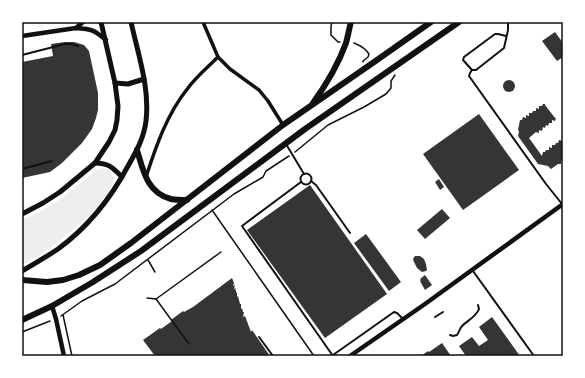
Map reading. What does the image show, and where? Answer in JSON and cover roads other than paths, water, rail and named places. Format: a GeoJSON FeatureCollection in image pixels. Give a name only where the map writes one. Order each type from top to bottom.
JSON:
{"type":"FeatureCollection","features":[{"type":"Feature","properties":{"kind":"main road"},"geometry":{"type":"LineString","coordinates":[[22,214],[60,192],[95,163],[115,130],[118,106],[115,83],[101,22]]}},
{"type":"Feature","properties":{"kind":"main road"},"geometry":{"type":"LineString","coordinates":[[22,272],[58,248],[74,235],[103,206],[122,178],[143,137],[146,121],[144,79],[131,22]]}},
{"type":"Feature","properties":{"kind":"main road"},"geometry":{"type":"LineString","coordinates":[[311,106],[327,83],[346,43],[351,22]]}},
{"type":"Feature","properties":{"kind":"main road"},"geometry":{"type":"LineString","coordinates":[[22,280],[46,282],[63,280],[79,275],[100,265],[131,243],[283,125],[431,22]]}},
{"type":"Feature","properties":{"kind":"main road"},"geometry":{"type":"LineString","coordinates":[[22,320],[52,306],[141,251],[305,129],[459,22]]}},
{"type":"Feature","properties":{"kind":"main road"},"geometry":{"type":"LineString","coordinates":[[115,83],[128,84],[144,79]]}},
{"type":"Feature","properties":{"kind":"main road"},"geometry":{"type":"LineString","coordinates":[[137,150],[145,178],[149,184],[163,196],[171,199],[186,200]]}},
{"type":"Feature","properties":{"kind":"main road"},"geometry":{"type":"LineString","coordinates":[[95,163],[103,163],[110,166],[122,178]]}},
{"type":"Feature","properties":{"kind":"street"},"geometry":{"type":"LineString","coordinates":[[76,28],[83,22]]}},
{"type":"Feature","properties":{"kind":"street"},"geometry":{"type":"LineString","coordinates":[[203,22],[218,57],[230,69],[259,90],[268,101],[283,125]]}},
{"type":"Feature","properties":{"kind":"street"},"geometry":{"type":"LineString","coordinates":[[22,36],[76,28],[91,29],[106,40]]}},
{"type":"Feature","properties":{"kind":"street"},"geometry":{"type":"LineString","coordinates":[[145,178],[154,152],[176,106],[188,87],[218,57]]}},
{"type":"Feature","properties":{"kind":"street"},"geometry":{"type":"LineString","coordinates":[[350,356],[562,206]]}},
{"type":"Feature","properties":{"kind":"street"},"geometry":{"type":"LineString","coordinates":[[52,306],[64,356]]}},
{"type":"Feature","properties":{"kind":"lane"},"geometry":{"type":"LineString","coordinates":[[508,22],[506,44],[504,48],[476,70],[472,70],[469,76],[562,206]]}},
{"type":"Feature","properties":{"kind":"lane"},"geometry":{"type":"LineString","coordinates":[[472,70],[463,60],[464,57],[495,34],[506,36]]}},
{"type":"Feature","properties":{"kind":"lane"},"geometry":{"type":"LineString","coordinates":[[22,55],[65,44],[78,46]]}},
{"type":"Feature","properties":{"kind":"lane"},"geometry":{"type":"LineString","coordinates":[[285,144],[304,174],[308,174],[310,176],[311,181],[316,185],[350,233]]}},
{"type":"Feature","properties":{"kind":"lane"},"geometry":{"type":"LineString","coordinates":[[22,169],[52,161]]}},
{"type":"Feature","properties":{"kind":"lane"},"geometry":{"type":"LineString","coordinates":[[302,182],[300,178],[304,174]]}},
{"type":"Feature","properties":{"kind":"lane"},"geometry":{"type":"LineString","coordinates":[[302,182],[306,185],[311,181]]}},
{"type":"Feature","properties":{"kind":"lane"},"geometry":{"type":"LineString","coordinates":[[302,182],[242,226],[333,356],[394,312],[403,319]]}},
{"type":"Feature","properties":{"kind":"lane"},"geometry":{"type":"LineString","coordinates":[[472,270],[534,356]]}},
{"type":"Feature","properties":{"kind":"lane"},"geometry":{"type":"LineString","coordinates":[[450,335],[457,335],[463,325],[477,314],[479,309],[478,306]]}},
{"type":"Feature","properties":{"kind":"lane"},"geometry":{"type":"LineString","coordinates":[[435,317],[443,312]]}},
{"type":"Feature","properties":{"kind":"lane"},"geometry":{"type":"LineString","coordinates":[[259,337],[273,356]]}}]}
